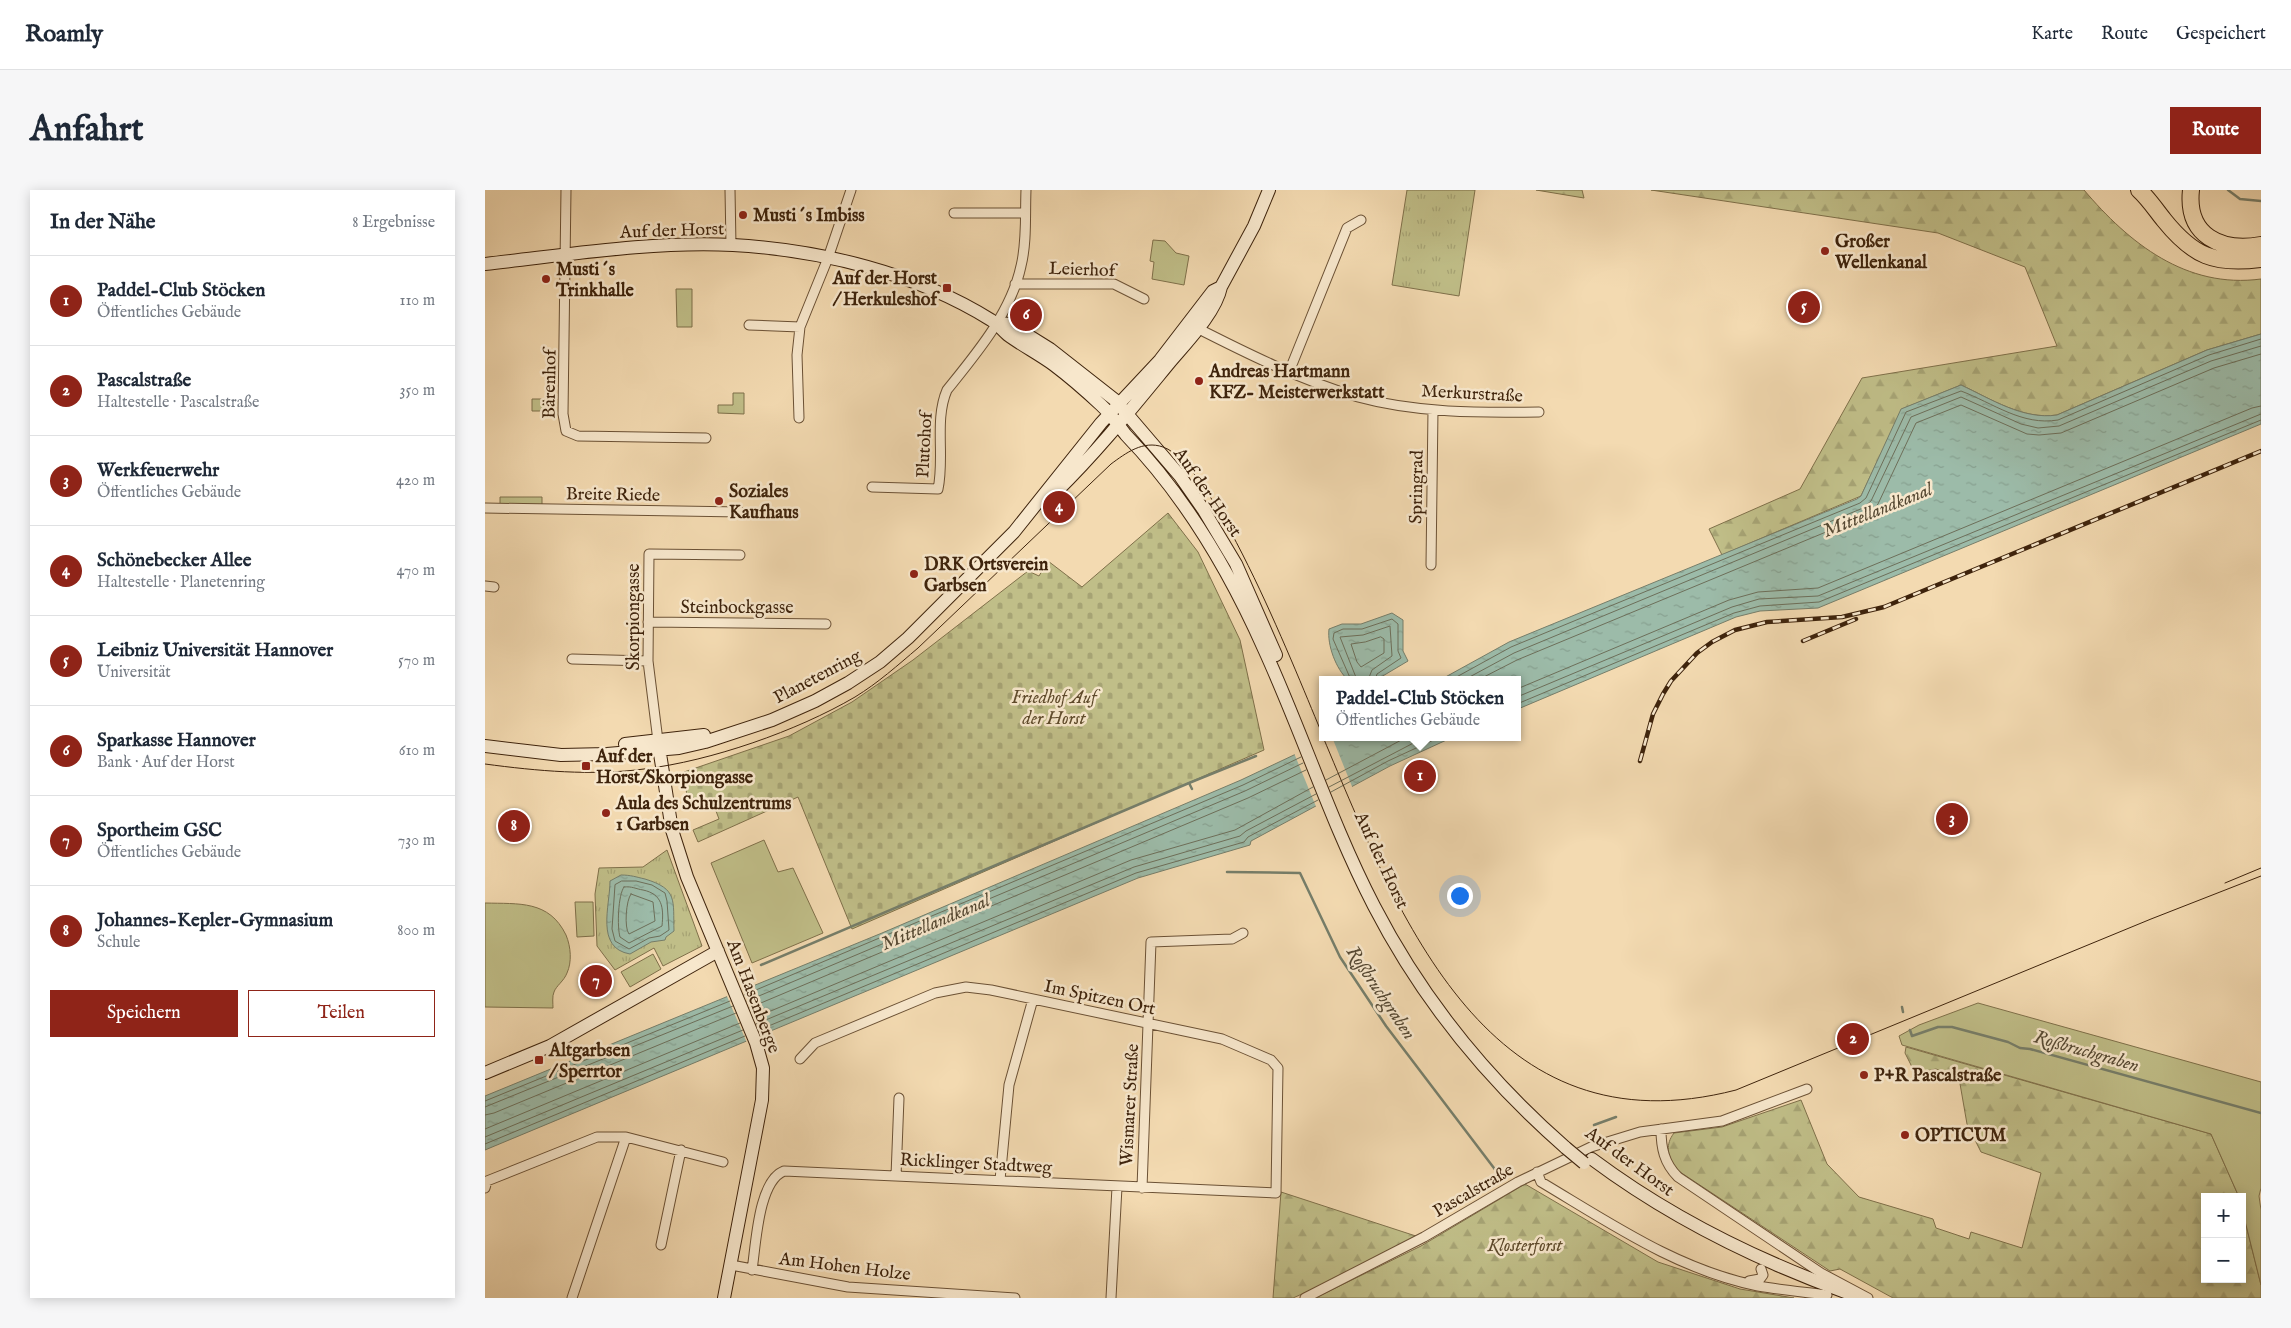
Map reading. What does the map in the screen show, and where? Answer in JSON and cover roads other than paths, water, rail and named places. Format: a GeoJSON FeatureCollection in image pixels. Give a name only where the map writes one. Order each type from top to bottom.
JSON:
{"type":"FeatureCollection","features":[{"type":"Feature","properties":{"kind":"highway"},"geometry":{"type":"LineString","coordinates":[[2139,190],[2175,234],[2193,251],[2221,259],[2241,261],[2261,259]]}},
{"type":"Feature","properties":{"kind":"highway"},"geometry":{"type":"LineString","coordinates":[[2191,190],[2192,214],[2197,225],[2212,240],[2237,248],[2261,245]]}},
{"type":"Feature","properties":{"kind":"street"},"geometry":{"type":"LineString","coordinates":[[566,190],[566,255]]}},
{"type":"Feature","properties":{"kind":"street"},"geometry":{"type":"LineString","coordinates":[[730,190],[731,245]]}},
{"type":"Feature","properties":{"kind":"street"},"geometry":{"type":"LineString","coordinates":[[799,418],[797,355],[801,327],[828,258],[851,190]]}},
{"type":"Feature","properties":{"kind":"street"},"geometry":{"type":"LineString","coordinates":[[997,323],[1021,267],[1026,190]]}},
{"type":"Feature","properties":{"kind":"street"},"geometry":{"type":"LineString","coordinates":[[1193,326],[1213,291],[1221,287],[1254,226],[1269,190]]}},
{"type":"Feature","properties":{"kind":"street"},"geometry":{"type":"LineString","coordinates":[[954,213],[1025,213]]}},
{"type":"Feature","properties":{"kind":"street"},"geometry":{"type":"LineString","coordinates":[[1289,372],[1347,228],[1361,220]]}},
{"type":"Feature","properties":{"kind":"street","name":"Auf der Horst"},"geometry":{"type":"LineString","coordinates":[[485,264],[654,246],[731,245],[828,258],[906,280],[951,299],[997,323],[1010,324],[1049,349],[1119,405],[1180,476],[1203,509],[1236,564],[1334,806],[1380,901],[1419,968],[1443,1004],[1493,1066],[1570,1146],[1641,1204],[1685,1230],[1761,1269],[1831,1296]]}},
{"type":"Feature","properties":{"kind":"street","name":"Bärenhof"},"geometry":{"type":"LineString","coordinates":[[566,255],[563,414],[566,431],[578,436],[707,438]]}},
{"type":"Feature","properties":{"kind":"street","name":"Leierhof"},"geometry":{"type":"LineString","coordinates":[[1015,284],[1114,284],[1144,299]]}},
{"type":"Feature","properties":{"kind":"street","name":"Auf der Horst"},"geometry":{"type":"LineString","coordinates":[[997,323],[1004,332],[1055,366],[1110,414],[1169,482],[1196,521],[1219,560],[1305,736]]}},
{"type":"Feature","properties":{"kind":"street","name":"Plutohof"},"geometry":{"type":"LineString","coordinates":[[872,487],[938,489],[941,476],[942,410],[944,397],[997,323]]}},
{"type":"Feature","properties":{"kind":"street"},"geometry":{"type":"LineString","coordinates":[[749,325],[801,327]]}},
{"type":"Feature","properties":{"kind":"street","name":"Merkurstraße"},"geometry":{"type":"LineString","coordinates":[[1193,326],[1289,372],[1358,397],[1433,410],[1539,412]]}},
{"type":"Feature","properties":{"kind":"street","name":"Planetenring"},"geometry":{"type":"LineString","coordinates":[[1023,522],[1110,414],[1193,326]]}},
{"type":"Feature","properties":{"kind":"street","name":"Planetenring"},"geometry":{"type":"LineString","coordinates":[[485,746],[561,755],[607,754],[659,745],[705,734],[722,735],[795,710],[848,683],[880,662],[934,613],[1023,522],[1078,470],[1127,416],[1193,326]]}},
{"type":"Feature","properties":{"kind":"street","name":"Springrad"},"geometry":{"type":"LineString","coordinates":[[1431,565],[1433,410]]}},
{"type":"Feature","properties":{"kind":"street","name":"Breite Riede"},"geometry":{"type":"LineString","coordinates":[[485,508],[741,512]]}},
{"type":"Feature","properties":{"kind":"street","name":"Skorpiongasse"},"geometry":{"type":"LineString","coordinates":[[659,745],[648,661],[649,554],[740,555]]}},
{"type":"Feature","properties":{"kind":"street","name":"Steinbockgasse"},"geometry":{"type":"LineString","coordinates":[[648,622],[826,624]]}},
{"type":"Feature","properties":{"kind":"street"},"geometry":{"type":"LineString","coordinates":[[572,659],[648,661]]}},
{"type":"Feature","properties":{"kind":"street","name":"Planetenring"},"geometry":{"type":"LineString","coordinates":[[485,739],[560,747],[659,745]]}},
{"type":"Feature","properties":{"kind":"street","name":"Am Hasenberge"},"geometry":{"type":"LineString","coordinates":[[659,745],[672,830],[687,877],[756,1043],[763,1068],[762,1100],[724,1298]]}},
{"type":"Feature","properties":{"kind":"street","name":"Wismarer Straße"},"geometry":{"type":"LineString","coordinates":[[1142,1188],[1151,942],[1232,939],[1243,933]]}},
{"type":"Feature","properties":{"kind":"street"},"geometry":{"type":"LineString","coordinates":[[485,1073],[550,1046],[718,951]]}},
{"type":"Feature","properties":{"kind":"street","name":"Im Spitzen Ort"},"geometry":{"type":"LineString","coordinates":[[800,1059],[815,1043],[949,989],[966,987],[1033,999],[1223,1039],[1276,1063],[1279,1073],[1276,1193]]}},
{"type":"Feature","properties":{"kind":"street"},"geometry":{"type":"LineString","coordinates":[[1000,1180],[1009,1085],[1033,999]]}},
{"type":"Feature","properties":{"kind":"street","name":"Pascalstraße"},"geometry":{"type":"LineString","coordinates":[[1305,1298],[1424,1237],[1537,1172],[1591,1147],[1640,1132],[1722,1121],[1807,1089]]}},
{"type":"Feature","properties":{"kind":"street"},"geometry":{"type":"LineString","coordinates":[[896,1176],[899,1098]]}},
{"type":"Feature","properties":{"kind":"street","name":"Auf der Horst"},"geometry":{"type":"LineString","coordinates":[[1661,1129],[1663,1155],[1667,1165],[1678,1177],[1821,1273],[1868,1298]]}},
{"type":"Feature","properties":{"kind":"street"},"geometry":{"type":"LineString","coordinates":[[485,1188],[487,1181],[597,1137],[626,1137],[723,1162]]}},
{"type":"Feature","properties":{"kind":"street"},"geometry":{"type":"LineString","coordinates":[[572,1298],[626,1137]]}},
{"type":"Feature","properties":{"kind":"street"},"geometry":{"type":"LineString","coordinates":[[661,1245],[681,1150]]}},
{"type":"Feature","properties":{"kind":"street","name":"Auf der Horst"},"geometry":{"type":"LineString","coordinates":[[1588,1161],[1713,1236],[1766,1262],[1862,1298]]}},
{"type":"Feature","properties":{"kind":"street","name":"Ricklinger Stadtweg"},"geometry":{"type":"LineString","coordinates":[[752,1270],[759,1221],[769,1186],[778,1173],[784,1171],[1276,1193]]}},
{"type":"Feature","properties":{"kind":"street","name":"Auf der Horst"},"geometry":{"type":"LineString","coordinates":[[1537,1172],[1541,1182],[1647,1245],[1691,1265],[1757,1286],[1831,1296]]}},
{"type":"Feature","properties":{"kind":"street"},"geometry":{"type":"LineString","coordinates":[[1111,1298],[1117,1187]]}},
{"type":"Feature","properties":{"kind":"street","name":"Am Hohen Holze"},"geometry":{"type":"LineString","coordinates":[[731,1265],[861,1289],[1015,1298]]}},
{"type":"Feature","properties":{"kind":"street"},"geometry":{"type":"LineString","coordinates":[[1741,1281],[1758,1281],[1763,1275],[1761,1269]]}},
{"type":"Feature","properties":{"kind":"water","name":"Mittellandkanal"},"geometry":{"type":"Polygon","coordinates":[[[2261,334],[2261,424],[1818,608],[1760,611],[1736,617],[1521,708],[1521,676],[1447,676],[1509,642],[1857,499],[1861,496],[1901,409],[1961,385],[2007,407],[2044,416],[2057,415],[2207,350],[2261,334]]]}},
{"type":"Feature","properties":{"kind":"water"},"geometry":{"type":"Polygon","coordinates":[[[1392,613],[1403,620],[1403,651],[1408,661],[1383,676],[1345,676],[1333,656],[1329,642],[1329,629],[1342,624],[1361,624],[1392,613]]]}},
{"type":"Feature","properties":{"kind":"water","name":"Mittellandkanal"},"geometry":{"type":"Polygon","coordinates":[[[1324,741],[1444,741],[1390,766],[1251,841],[1250,845],[1138,878],[485,1150],[485,1096],[882,933],[1241,780],[1324,741]]]}},
{"type":"Feature","properties":{"kind":"water"},"geometry":{"type":"Polygon","coordinates":[[[621,875],[656,883],[668,892],[672,897],[673,904],[674,931],[665,940],[651,942],[630,954],[619,950],[612,944],[608,935],[607,914],[610,881],[621,875]]]}},
{"type":"Feature","properties":{"kind":"waterway"},"geometry":{"type":"LineString","coordinates":[[2228,190],[2240,199],[2261,201]]}},
{"type":"Feature","properties":{"kind":"waterway"},"geometry":{"type":"LineString","coordinates":[[1189,783],[1256,756]]}},
{"type":"Feature","properties":{"kind":"waterway"},"geometry":{"type":"LineString","coordinates":[[761,965],[1189,783],[1192,789]]}},
{"type":"Feature","properties":{"kind":"waterway","name":"Roßbruchgraben"},"geometry":{"type":"LineString","coordinates":[[1227,872],[1300,873],[1340,957],[1386,1026],[1500,1176]]}},
{"type":"Feature","properties":{"kind":"waterway","name":"Roßbruchgraben"},"geometry":{"type":"LineString","coordinates":[[1902,1007],[1903,1012]]}},
{"type":"Feature","properties":{"kind":"waterway","name":"Roßbruchgraben"},"geometry":{"type":"LineString","coordinates":[[1910,1030],[1912,1036],[1938,1027],[1952,1027],[2008,1042],[2020,1048],[2030,1049],[2261,1113]]}},
{"type":"Feature","properties":{"kind":"waterway","name":"Roßbruchgraben"},"geometry":{"type":"LineString","coordinates":[[1594,1125],[1616,1117]]}},
{"type":"Feature","properties":{"kind":"tram line"},"geometry":{"type":"LineString","coordinates":[[485,764],[544,771],[585,772],[624,771],[670,765],[725,752],[753,743],[832,710],[872,686],[918,648],[1111,464],[1135,449],[1149,445],[1163,447],[1184,462],[1207,492],[1231,532],[1254,577],[1319,727]]}},
{"type":"Feature","properties":{"kind":"tram line"},"geometry":{"type":"LineString","coordinates":[[1325,741],[1385,878],[1422,946],[1466,1006],[1517,1055],[1578,1088],[1650,1101],[1736,1090],[2151,919],[2261,876]]}},
{"type":"Feature","properties":{"kind":"tram line"},"geometry":{"type":"LineString","coordinates":[[2225,883],[2261,868]]}},
{"type":"Feature","properties":{"kind":"railway"},"geometry":{"type":"LineString","coordinates":[[1640,761],[1653,714],[1671,681],[1697,653],[1712,642],[1735,630],[1767,622],[1842,617],[1884,607],[2261,451]]}},
{"type":"Feature","properties":{"kind":"railway"},"geometry":{"type":"LineString","coordinates":[[1803,641],[1856,619]]}},
{"type":"Feature","properties":{"kind":"place","name":"Musti´s Imbiss"},"geometry":{"type":"Point","coordinates":[743,215]}},
{"type":"Feature","properties":{"kind":"place","name":"Großer Wellenkanal"},"geometry":{"type":"Point","coordinates":[1825,251]}},
{"type":"Feature","properties":{"kind":"place","name":"Musti´s Trinkhalle"},"geometry":{"type":"Point","coordinates":[546,279]}},
{"type":"Feature","properties":{"kind":"place","name":"Auf der Horst / Herkuleshof"},"geometry":{"type":"Point","coordinates":[947,288]}},
{"type":"Feature","properties":{"kind":"place","name":"Leibniz Universität Hannover"},"geometry":{"type":"Point","coordinates":[1804,307]}},
{"type":"Feature","properties":{"kind":"place","name":"Sparkasse Hannover"},"geometry":{"type":"Point","coordinates":[1026,315]}},
{"type":"Feature","properties":{"kind":"place","name":"Andreas Hartmann KFZ- Meisterwerkstatt"},"geometry":{"type":"Point","coordinates":[1199,381]}},
{"type":"Feature","properties":{"kind":"place","name":"Soziales Kaufhaus"},"geometry":{"type":"Point","coordinates":[719,501]}},
{"type":"Feature","properties":{"kind":"place","name":"Schönebecker Allee"},"geometry":{"type":"Point","coordinates":[1059,507]}},
{"type":"Feature","properties":{"kind":"place","name":"DRK Ortsverein Garbsen"},"geometry":{"type":"Point","coordinates":[914,574]}},
{"type":"Feature","properties":{"kind":"place","name":"Auf der Horst/Skorpiongasse"},"geometry":{"type":"Point","coordinates":[586,766]}},
{"type":"Feature","properties":{"kind":"place","name":"Paddel-Club Stöcken"},"geometry":{"type":"Point","coordinates":[1420,776]}},
{"type":"Feature","properties":{"kind":"place","name":"Aula des Schulzentrums 1 Garbsen"},"geometry":{"type":"Point","coordinates":[606,813]}},
{"type":"Feature","properties":{"kind":"place","name":"Werkfeuerwehr"},"geometry":{"type":"Point","coordinates":[1952,819]}},
{"type":"Feature","properties":{"kind":"place","name":"Johannes-Kepler-Gymnasium"},"geometry":{"type":"Point","coordinates":[514,826]}},
{"type":"Feature","properties":{"kind":"place","name":"Sportheim GSC"},"geometry":{"type":"Point","coordinates":[596,981]}},
{"type":"Feature","properties":{"kind":"place","name":"Pascalstraße"},"geometry":{"type":"Point","coordinates":[1853,1039]}},
{"type":"Feature","properties":{"kind":"place","name":"Altgarbsen / Sperrtor"},"geometry":{"type":"Point","coordinates":[539,1060]}},
{"type":"Feature","properties":{"kind":"place","name":"P+R Pascalstraße"},"geometry":{"type":"Point","coordinates":[1864,1075]}},
{"type":"Feature","properties":{"kind":"place","name":"OPTICUM"},"geometry":{"type":"Point","coordinates":[1905,1135]}},
{"type":"Feature","properties":{"kind":"park label","name":"Friedhof Auf der Horst"},"geometry":{"type":"Point","coordinates":[1054,707]}},
{"type":"Feature","properties":{"kind":"park label","name":"Klosterforst"},"geometry":{"type":"Point","coordinates":[1525,1245]}}]}
